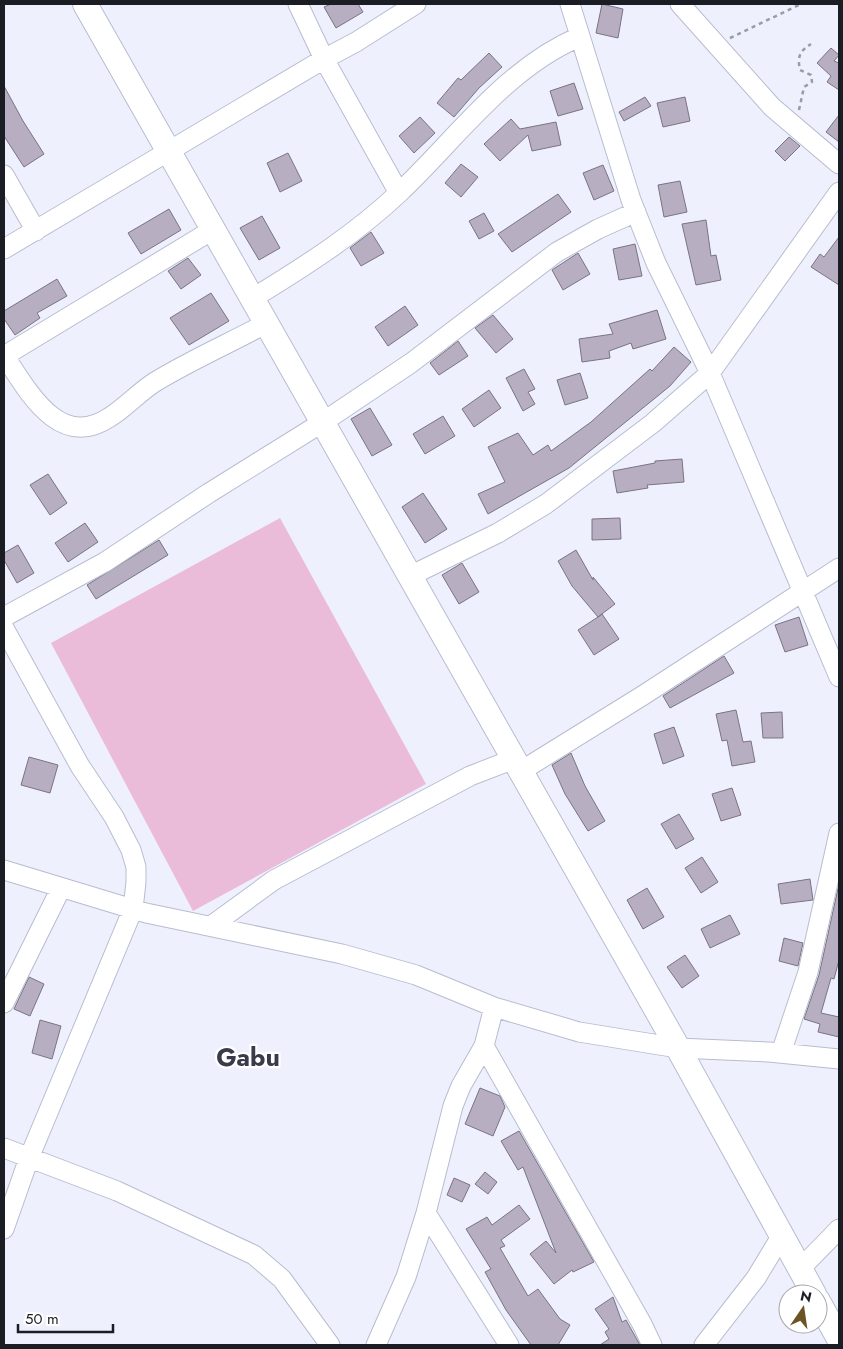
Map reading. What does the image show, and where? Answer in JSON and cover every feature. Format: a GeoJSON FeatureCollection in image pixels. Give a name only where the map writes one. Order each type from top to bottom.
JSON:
{"type":"FeatureCollection","features":[{"type":"Feature","properties":{"kind":"main road"},"geometry":{"type":"LineString","coordinates":[[85,4],[678,1048],[808,1284]]}},
{"type":"Feature","properties":{"kind":"main road"},"geometry":{"type":"LineString","coordinates":[[828,1316],[838,1332]]}},
{"type":"Feature","properties":{"kind":"street"},"geometry":{"type":"LineString","coordinates":[[298,4],[324,59],[399,193]]}},
{"type":"Feature","properties":{"kind":"street"},"geometry":{"type":"LineString","coordinates":[[4,249],[169,150],[356,42],[416,4]]}},
{"type":"Feature","properties":{"kind":"street"},"geometry":{"type":"LineString","coordinates":[[570,4],[636,212],[656,263],[710,373],[839,676]]}},
{"type":"Feature","properties":{"kind":"street"},"geometry":{"type":"LineString","coordinates":[[680,4],[718,44],[772,107],[839,164]]}},
{"type":"Feature","properties":{"kind":"street"},"geometry":{"type":"LineString","coordinates":[[253,298],[357,228],[399,193],[506,86],[549,51],[579,37]]}},
{"type":"Feature","properties":{"kind":"street"},"geometry":{"type":"LineString","coordinates":[[4,175],[36,231]]}},
{"type":"Feature","properties":{"kind":"street"},"geometry":{"type":"LineString","coordinates":[[410,576],[498,534],[546,504],[646,428],[710,373],[839,192]]}},
{"type":"Feature","properties":{"kind":"street"},"geometry":{"type":"LineString","coordinates":[[4,617],[105,562],[209,493],[323,422],[411,363],[557,252],[598,229],[636,212]]}},
{"type":"Feature","properties":{"kind":"street"},"geometry":{"type":"LineString","coordinates":[[214,229],[4,355],[35,402],[54,418],[80,428],[92,427],[110,418],[155,382],[267,323]]}},
{"type":"Feature","properties":{"kind":"street"},"geometry":{"type":"LineString","coordinates":[[211,926],[274,880],[470,776],[518,765],[642,696],[839,568]]}},
{"type":"Feature","properties":{"kind":"street"},"geometry":{"type":"LineString","coordinates":[[4,628],[80,766],[114,817],[131,850],[136,867],[132,909],[29,1158],[4,1229]]}},
{"type":"Feature","properties":{"kind":"street"},"geometry":{"type":"LineString","coordinates":[[781,1053],[808,972],[839,833]]}},
{"type":"Feature","properties":{"kind":"street"},"geometry":{"type":"LineString","coordinates":[[4,870],[132,909],[342,954],[416,975],[494,1007],[579,1032],[678,1048],[781,1053],[839,1059]]}},
{"type":"Feature","properties":{"kind":"street"},"geometry":{"type":"LineString","coordinates":[[4,1003],[60,888]]}},
{"type":"Feature","properties":{"kind":"street"},"geometry":{"type":"LineString","coordinates":[[376,1345],[406,1277],[426,1213],[453,1106],[461,1086],[484,1046],[494,1007]]}},
{"type":"Feature","properties":{"kind":"street"},"geometry":{"type":"LineString","coordinates":[[484,1046],[577,1206],[652,1345]]}},
{"type":"Feature","properties":{"kind":"street"},"geometry":{"type":"LineString","coordinates":[[4,1148],[117,1191],[254,1255],[282,1279],[330,1345]]}},
{"type":"Feature","properties":{"kind":"street"},"geometry":{"type":"LineString","coordinates":[[426,1213],[509,1345]]}},
{"type":"Feature","properties":{"kind":"street"},"geometry":{"type":"LineString","coordinates":[[800,1270],[839,1229]]}},
{"type":"Feature","properties":{"kind":"street"},"geometry":{"type":"LineString","coordinates":[[704,1345],[756,1278],[782,1235]]}},
{"type":"Feature","properties":{"kind":"path"},"geometry":{"type":"LineString","coordinates":[[718,44],[801,4]]}},
{"type":"Feature","properties":{"kind":"path"},"geometry":{"type":"LineString","coordinates":[[796,129],[804,87],[812,82],[811,75],[800,70],[798,59],[802,50],[811,44]]}},
{"type":"Feature","properties":{"kind":"shaded area"},"geometry":{"type":"Polygon","coordinates":[[[280,518],[426,784],[193,911],[51,643],[280,518]]]}},
{"type":"Feature","properties":{"kind":"building"},"geometry":{"type":"Polygon","coordinates":[[[331,4],[358,4],[363,12],[336,28],[324,7],[331,4]]]}},
{"type":"Feature","properties":{"kind":"building"},"geometry":{"type":"Polygon","coordinates":[[[602,4],[623,9],[618,38],[596,33],[602,4]]]}},
{"type":"Feature","properties":{"kind":"building"},"geometry":{"type":"Polygon","coordinates":[[[831,48],[839,55],[834,61],[839,63],[839,90],[827,82],[831,76],[817,63],[831,48]]]}},
{"type":"Feature","properties":{"kind":"building"},"geometry":{"type":"Polygon","coordinates":[[[489,53],[502,67],[479,88],[454,117],[437,103],[458,78],[461,80],[489,53]]]}},
{"type":"Feature","properties":{"kind":"building"},"geometry":{"type":"Polygon","coordinates":[[[574,83],[583,109],[558,116],[550,91],[574,83]]]}},
{"type":"Feature","properties":{"kind":"building"},"geometry":{"type":"Polygon","coordinates":[[[4,86],[44,154],[24,167],[4,136],[4,86]]]}},
{"type":"Feature","properties":{"kind":"building"},"geometry":{"type":"Polygon","coordinates":[[[645,97],[651,106],[624,121],[619,112],[645,97]]]}},
{"type":"Feature","properties":{"kind":"building"},"geometry":{"type":"Polygon","coordinates":[[[685,97],[690,121],[663,127],[657,103],[685,97]]]}},
{"type":"Feature","properties":{"kind":"building"},"geometry":{"type":"Polygon","coordinates":[[[839,115],[839,142],[826,132],[839,115]]]}},
{"type":"Feature","properties":{"kind":"building"},"geometry":{"type":"Polygon","coordinates":[[[420,117],[435,133],[414,153],[399,136],[420,117]]]}},
{"type":"Feature","properties":{"kind":"building"},"geometry":{"type":"Polygon","coordinates":[[[511,119],[520,129],[556,122],[561,145],[532,151],[528,135],[500,161],[484,144],[511,119]]]}},
{"type":"Feature","properties":{"kind":"building"},"geometry":{"type":"Polygon","coordinates":[[[789,137],[800,146],[785,161],[775,151],[789,137]]]}},
{"type":"Feature","properties":{"kind":"building"},"geometry":{"type":"Polygon","coordinates":[[[288,153],[302,181],[280,192],[267,163],[288,153]]]}},
{"type":"Feature","properties":{"kind":"building"},"geometry":{"type":"Polygon","coordinates":[[[461,164],[478,177],[461,197],[445,183],[461,164]]]}},
{"type":"Feature","properties":{"kind":"building"},"geometry":{"type":"Polygon","coordinates":[[[603,165],[614,191],[594,200],[583,173],[603,165]]]}},
{"type":"Feature","properties":{"kind":"building"},"geometry":{"type":"Polygon","coordinates":[[[680,181],[687,212],[664,217],[658,185],[680,181]]]}},
{"type":"Feature","properties":{"kind":"building"},"geometry":{"type":"Polygon","coordinates":[[[558,194],[571,212],[512,252],[498,234],[558,194]]]}},
{"type":"Feature","properties":{"kind":"building"},"geometry":{"type":"Polygon","coordinates":[[[169,209],[181,230],[141,254],[128,233],[169,209]]]}},
{"type":"Feature","properties":{"kind":"building"},"geometry":{"type":"Polygon","coordinates":[[[484,213],[494,231],[479,239],[469,221],[484,213]]]}},
{"type":"Feature","properties":{"kind":"building"},"geometry":{"type":"Polygon","coordinates":[[[262,216],[280,248],[259,260],[240,228],[262,216]]]}},
{"type":"Feature","properties":{"kind":"building"},"geometry":{"type":"Polygon","coordinates":[[[706,220],[711,256],[716,255],[721,280],[696,285],[682,224],[706,220]]]}},
{"type":"Feature","properties":{"kind":"building"},"geometry":{"type":"Polygon","coordinates":[[[371,232],[384,253],[361,266],[350,248],[371,232]]]}},
{"type":"Feature","properties":{"kind":"building"},"geometry":{"type":"Polygon","coordinates":[[[839,237],[839,285],[811,267],[820,254],[824,257],[839,237]]]}},
{"type":"Feature","properties":{"kind":"building"},"geometry":{"type":"Polygon","coordinates":[[[635,244],[642,276],[619,280],[613,249],[635,244]]]}},
{"type":"Feature","properties":{"kind":"building"},"geometry":{"type":"Polygon","coordinates":[[[578,253],[590,274],[563,290],[552,270],[578,253]]]}},
{"type":"Feature","properties":{"kind":"building"},"geometry":{"type":"Polygon","coordinates":[[[188,258],[201,275],[181,289],[168,271],[188,258]]]}},
{"type":"Feature","properties":{"kind":"building"},"geometry":{"type":"Polygon","coordinates":[[[57,279],[67,296],[37,313],[40,318],[15,335],[4,319],[4,311],[57,279]]]}},
{"type":"Feature","properties":{"kind":"building"},"geometry":{"type":"Polygon","coordinates":[[[211,293],[229,321],[189,345],[170,318],[211,293]]]}},
{"type":"Feature","properties":{"kind":"building"},"geometry":{"type":"Polygon","coordinates":[[[405,306],[418,325],[388,346],[375,327],[405,306]]]}},
{"type":"Feature","properties":{"kind":"building"},"geometry":{"type":"Polygon","coordinates":[[[657,310],[666,339],[633,349],[631,343],[609,351],[610,358],[582,362],[579,339],[613,334],[609,324],[657,310]]]}},
{"type":"Feature","properties":{"kind":"building"},"geometry":{"type":"Polygon","coordinates":[[[493,315],[513,339],[496,353],[475,328],[493,315]]]}},
{"type":"Feature","properties":{"kind":"building"},"geometry":{"type":"Polygon","coordinates":[[[458,341],[468,356],[439,375],[430,363],[458,341]]]}},
{"type":"Feature","properties":{"kind":"building"},"geometry":{"type":"Polygon","coordinates":[[[674,347],[691,362],[670,386],[569,468],[488,514],[478,494],[505,482],[488,447],[518,433],[533,455],[548,445],[551,451],[591,422],[650,369],[652,371],[674,347]]]}},
{"type":"Feature","properties":{"kind":"building"},"geometry":{"type":"Polygon","coordinates":[[[524,369],[535,389],[528,392],[535,404],[523,411],[506,378],[524,369]]]}},
{"type":"Feature","properties":{"kind":"building"},"geometry":{"type":"Polygon","coordinates":[[[580,373],[588,398],[565,405],[557,380],[580,373]]]}},
{"type":"Feature","properties":{"kind":"building"},"geometry":{"type":"Polygon","coordinates":[[[489,390],[501,408],[474,427],[462,409],[489,390]]]}},
{"type":"Feature","properties":{"kind":"building"},"geometry":{"type":"Polygon","coordinates":[[[370,408],[392,445],[372,456],[351,419],[370,408]]]}},
{"type":"Feature","properties":{"kind":"building"},"geometry":{"type":"Polygon","coordinates":[[[443,416],[455,436],[425,454],[413,434],[443,416]]]}},
{"type":"Feature","properties":{"kind":"building"},"geometry":{"type":"Polygon","coordinates":[[[682,459],[684,482],[647,485],[648,488],[617,493],[613,471],[655,463],[655,461],[682,459]]]}},
{"type":"Feature","properties":{"kind":"building"},"geometry":{"type":"Polygon","coordinates":[[[48,474],[67,503],[50,515],[30,485],[48,474]]]}},
{"type":"Feature","properties":{"kind":"building"},"geometry":{"type":"Polygon","coordinates":[[[423,493],[447,529],[425,543],[402,507],[423,493]]]}},
{"type":"Feature","properties":{"kind":"building"},"geometry":{"type":"Polygon","coordinates":[[[620,518],[621,539],[592,540],[592,519],[620,518]]]}},
{"type":"Feature","properties":{"kind":"building"},"geometry":{"type":"Polygon","coordinates":[[[85,523],[98,542],[68,562],[55,543],[85,523]]]}},
{"type":"Feature","properties":{"kind":"building"},"geometry":{"type":"Polygon","coordinates":[[[159,540],[168,555],[96,599],[87,585],[159,540]]]}},
{"type":"Feature","properties":{"kind":"building"},"geometry":{"type":"Polygon","coordinates":[[[18,545],[34,573],[17,583],[4,560],[4,553],[18,545]]]}},
{"type":"Feature","properties":{"kind":"building"},"geometry":{"type":"Polygon","coordinates":[[[576,550],[593,580],[593,577],[615,604],[598,617],[572,586],[558,561],[576,550]]]}},
{"type":"Feature","properties":{"kind":"building"},"geometry":{"type":"Polygon","coordinates":[[[462,563],[479,592],[459,604],[442,575],[462,563]]]}},
{"type":"Feature","properties":{"kind":"building"},"geometry":{"type":"Polygon","coordinates":[[[602,614],[619,639],[594,655],[578,630],[602,614]]]}},
{"type":"Feature","properties":{"kind":"building"},"geometry":{"type":"Polygon","coordinates":[[[799,617],[808,645],[785,652],[775,625],[799,617]]]}},
{"type":"Feature","properties":{"kind":"building"},"geometry":{"type":"Polygon","coordinates":[[[724,656],[734,673],[670,708],[663,696],[724,656]]]}},
{"type":"Feature","properties":{"kind":"building"},"geometry":{"type":"Polygon","coordinates":[[[736,710],[743,742],[751,741],[755,762],[732,766],[727,740],[722,741],[716,714],[736,710]]]}},
{"type":"Feature","properties":{"kind":"building"},"geometry":{"type":"Polygon","coordinates":[[[782,712],[783,738],[763,738],[761,713],[782,712]]]}},
{"type":"Feature","properties":{"kind":"building"},"geometry":{"type":"Polygon","coordinates":[[[674,727],[684,756],[663,764],[654,734],[674,727]]]}},
{"type":"Feature","properties":{"kind":"building"},"geometry":{"type":"Polygon","coordinates":[[[571,753],[585,786],[605,821],[588,831],[565,794],[552,765],[571,753]]]}},
{"type":"Feature","properties":{"kind":"building"},"geometry":{"type":"Polygon","coordinates":[[[29,757],[58,765],[50,793],[21,785],[29,757]]]}},
{"type":"Feature","properties":{"kind":"building"},"geometry":{"type":"Polygon","coordinates":[[[732,788],[741,815],[721,821],[712,794],[732,788]]]}},
{"type":"Feature","properties":{"kind":"building"},"geometry":{"type":"Polygon","coordinates":[[[679,814],[694,839],[676,849],[661,824],[679,814]]]}},
{"type":"Feature","properties":{"kind":"building"},"geometry":{"type":"Polygon","coordinates":[[[702,857],[718,882],[701,893],[685,868],[702,857]]]}},
{"type":"Feature","properties":{"kind":"building"},"geometry":{"type":"Polygon","coordinates":[[[810,879],[813,900],[781,904],[778,884],[810,879]]]}},
{"type":"Feature","properties":{"kind":"building"},"geometry":{"type":"Polygon","coordinates":[[[839,884],[839,960],[834,979],[831,978],[821,1013],[839,1017],[839,1037],[818,1032],[820,1024],[804,1019],[819,975],[839,884]]]}},
{"type":"Feature","properties":{"kind":"building"},"geometry":{"type":"Polygon","coordinates":[[[647,888],[664,917],[643,929],[627,900],[647,888]]]}},
{"type":"Feature","properties":{"kind":"building"},"geometry":{"type":"Polygon","coordinates":[[[730,915],[740,934],[710,948],[701,929],[730,915]]]}},
{"type":"Feature","properties":{"kind":"building"},"geometry":{"type":"Polygon","coordinates":[[[784,938],[803,943],[798,966],[779,961],[784,938]]]}},
{"type":"Feature","properties":{"kind":"building"},"geometry":{"type":"Polygon","coordinates":[[[685,955],[699,976],[682,988],[667,967],[685,955]]]}},
{"type":"Feature","properties":{"kind":"building"},"geometry":{"type":"Polygon","coordinates":[[[29,977],[44,984],[30,1016],[14,1009],[29,977]]]}},
{"type":"Feature","properties":{"kind":"building"},"geometry":{"type":"Polygon","coordinates":[[[40,1020],[61,1026],[52,1059],[32,1053],[40,1020]]]}},
{"type":"Feature","properties":{"kind":"building"},"geometry":{"type":"Polygon","coordinates":[[[480,1088],[500,1096],[505,1107],[493,1136],[465,1124],[480,1088]]]}},
{"type":"Feature","properties":{"kind":"building"},"geometry":{"type":"Polygon","coordinates":[[[519,1131],[594,1262],[573,1272],[572,1270],[554,1284],[530,1254],[546,1241],[556,1253],[523,1167],[518,1170],[501,1141],[519,1131]]]}},
{"type":"Feature","properties":{"kind":"building"},"geometry":{"type":"Polygon","coordinates":[[[485,1172],[497,1182],[488,1194],[475,1184],[485,1172]]]}},
{"type":"Feature","properties":{"kind":"building"},"geometry":{"type":"Polygon","coordinates":[[[454,1178],[470,1185],[462,1202],[447,1195],[454,1178]]]}},
{"type":"Feature","properties":{"kind":"building"},"geometry":{"type":"Polygon","coordinates":[[[519,1205],[530,1219],[501,1240],[505,1246],[500,1248],[528,1296],[538,1289],[560,1319],[570,1325],[558,1345],[531,1345],[506,1310],[485,1272],[491,1269],[466,1229],[487,1217],[492,1225],[519,1205]]]}},
{"type":"Feature","properties":{"kind":"building"},"geometry":{"type":"Polygon","coordinates":[[[613,1297],[622,1322],[626,1320],[640,1345],[600,1345],[609,1339],[605,1332],[609,1329],[595,1309],[613,1297]]]}},
{"type":"Feature","properties":{"kind":"district","name":"Gabu"},"geometry":{"type":"Point","coordinates":[248,1057]}}]}
